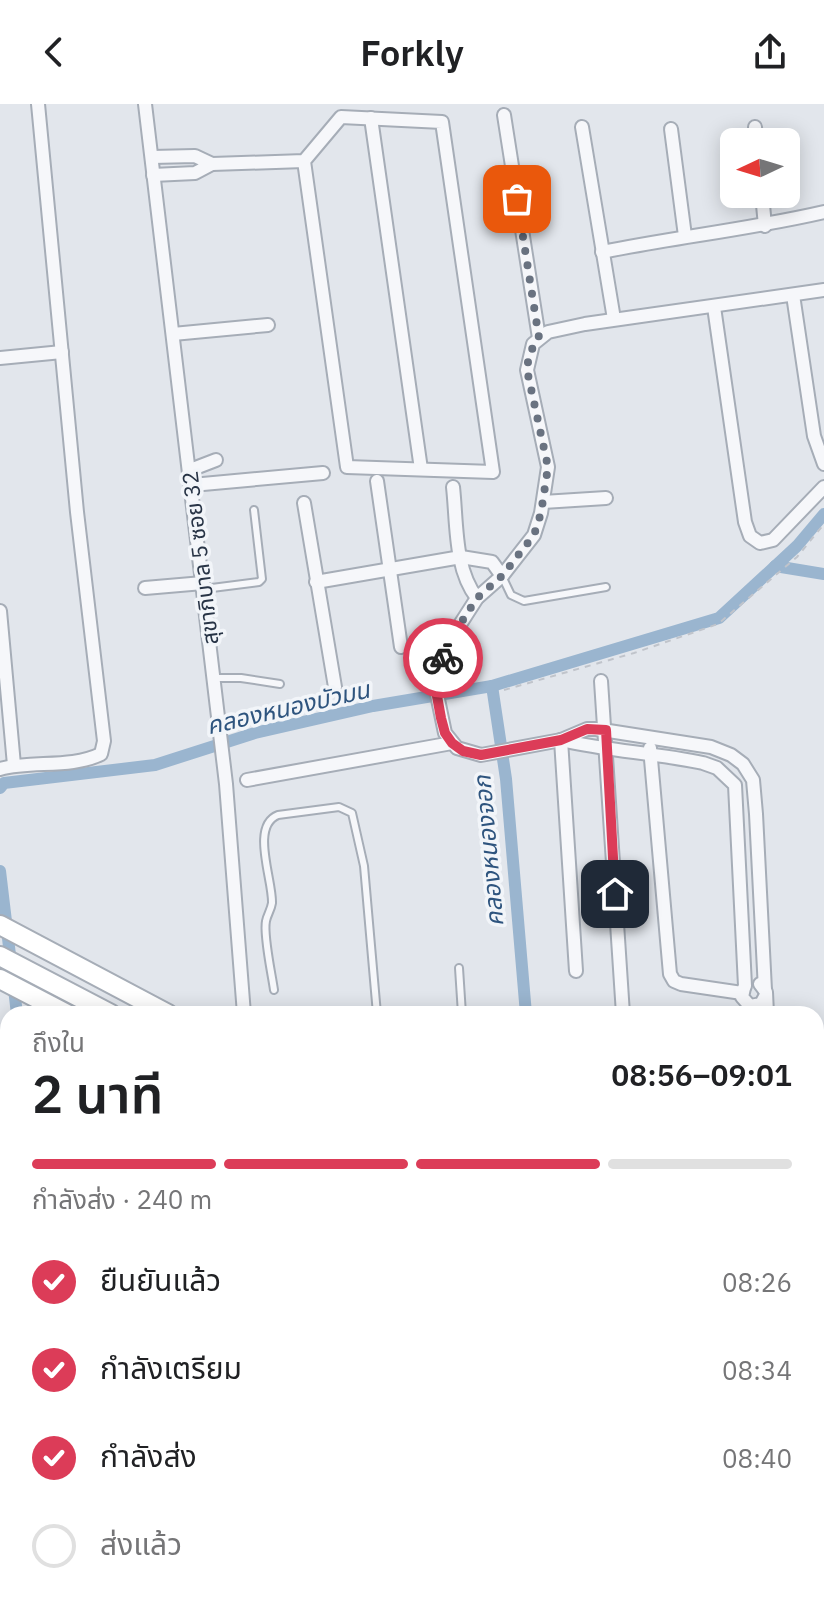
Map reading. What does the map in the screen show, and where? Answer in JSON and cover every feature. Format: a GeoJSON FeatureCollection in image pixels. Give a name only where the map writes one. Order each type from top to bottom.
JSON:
{"type":"FeatureCollection","features":[{"type":"Feature","properties":{"kind":"main road"},"geometry":{"type":"LineString","coordinates":[[0,925],[153,1006]]}},
{"type":"Feature","properties":{"kind":"main road"},"geometry":{"type":"LineString","coordinates":[[0,956],[96,1006]]}},
{"type":"Feature","properties":{"kind":"main road"},"geometry":{"type":"LineString","coordinates":[[1,980],[52,1006]]}},
{"type":"Feature","properties":{"kind":"street"},"geometry":{"type":"LineString","coordinates":[[0,769],[14,765],[89,760],[101,754],[104,741],[38,104]]}},
{"type":"Feature","properties":{"kind":"street","name":"สุขาภิบาล 5 ซอย 32"},"geometry":{"type":"LineString","coordinates":[[145,104],[223,754],[243,1006]]}},
{"type":"Feature","properties":{"kind":"street"},"geometry":{"type":"LineString","coordinates":[[504,115],[539,338]]}},
{"type":"Feature","properties":{"kind":"street"},"geometry":{"type":"LineString","coordinates":[[341,117],[442,122],[493,472],[347,467],[304,161],[341,117]]}},
{"type":"Feature","properties":{"kind":"street"},"geometry":{"type":"LineString","coordinates":[[371,118],[421,469]]}},
{"type":"Feature","properties":{"kind":"street"},"geometry":{"type":"LineString","coordinates":[[582,127],[614,319]]}},
{"type":"Feature","properties":{"kind":"street"},"geometry":{"type":"LineString","coordinates":[[671,129],[685,236]]}},
{"type":"Feature","properties":{"kind":"street"},"geometry":{"type":"LineString","coordinates":[[152,157],[195,156],[212,164]]}},
{"type":"Feature","properties":{"kind":"street"},"geometry":{"type":"LineString","coordinates":[[153,175],[195,173],[212,164],[304,161]]}},
{"type":"Feature","properties":{"kind":"street"},"geometry":{"type":"LineString","coordinates":[[763,208],[765,226]]}},
{"type":"Feature","properties":{"kind":"street"},"geometry":{"type":"LineString","coordinates":[[602,252],[685,236],[765,226],[824,212]]}},
{"type":"Feature","properties":{"kind":"street"},"geometry":{"type":"LineString","coordinates":[[767,1006],[753,780],[743,764],[711,747],[587,729],[561,740],[471,754],[452,743],[445,733],[435,685],[452,637],[477,598],[502,576],[534,535],[548,467],[527,370],[529,354],[539,338],[548,332],[614,319],[824,290]]}},
{"type":"Feature","properties":{"kind":"street"},"geometry":{"type":"LineString","coordinates":[[793,295],[814,436],[824,464]]}},
{"type":"Feature","properties":{"kind":"street"},"geometry":{"type":"LineString","coordinates":[[714,307],[745,522],[750,536],[760,543],[773,540],[824,487]]}},
{"type":"Feature","properties":{"kind":"street"},"geometry":{"type":"LineString","coordinates":[[173,334],[268,325]]}},
{"type":"Feature","properties":{"kind":"street"},"geometry":{"type":"LineString","coordinates":[[0,358],[62,352]]}},
{"type":"Feature","properties":{"kind":"street"},"geometry":{"type":"LineString","coordinates":[[190,470],[216,460]]}},
{"type":"Feature","properties":{"kind":"street"},"geometry":{"type":"LineString","coordinates":[[192,485],[323,473]]}},
{"type":"Feature","properties":{"kind":"street"},"geometry":{"type":"LineString","coordinates":[[377,481],[401,647]]}},
{"type":"Feature","properties":{"kind":"street"},"geometry":{"type":"LineString","coordinates":[[453,487],[466,585],[477,598]]}},
{"type":"Feature","properties":{"kind":"street"},"geometry":{"type":"LineString","coordinates":[[543,502],[606,498]]}},
{"type":"Feature","properties":{"kind":"street"},"geometry":{"type":"LineString","coordinates":[[304,503],[335,687]]}},
{"type":"Feature","properties":{"kind":"street"},"geometry":{"type":"LineString","coordinates":[[316,582],[461,557],[492,562],[502,576]]}},
{"type":"Feature","properties":{"kind":"street"},"geometry":{"type":"LineString","coordinates":[[145,588],[204,586]]}},
{"type":"Feature","properties":{"kind":"street"},"geometry":{"type":"LineString","coordinates":[[0,611],[14,765]]}},
{"type":"Feature","properties":{"kind":"street"},"geometry":{"type":"LineString","coordinates":[[601,681],[622,1006]]}},
{"type":"Feature","properties":{"kind":"street"},"geometry":{"type":"LineString","coordinates":[[587,729],[588,746]]}},
{"type":"Feature","properties":{"kind":"street"},"geometry":{"type":"LineString","coordinates":[[650,737],[670,974],[674,981],[681,984],[745,999],[758,1006],[764,1002],[766,992]]}},
{"type":"Feature","properties":{"kind":"street"},"geometry":{"type":"LineString","coordinates":[[561,740],[703,763],[717,768],[735,785],[745,999]]}},
{"type":"Feature","properties":{"kind":"street"},"geometry":{"type":"LineString","coordinates":[[561,740],[576,971]]}},
{"type":"Feature","properties":{"kind":"street"},"geometry":{"type":"LineString","coordinates":[[247,780],[452,743]]}},
{"type":"Feature","properties":{"kind":"street"},"geometry":{"type":"LineString","coordinates":[[737,817],[756,814]]}},
{"type":"Feature","properties":{"kind":"street"},"geometry":{"type":"LineString","coordinates":[[745,999],[757,983],[766,992]]}},
{"type":"Feature","properties":{"kind":"lane"},"geometry":{"type":"LineString","coordinates":[[204,586],[259,582],[262,579],[254,510]]}},
{"type":"Feature","properties":{"kind":"lane"},"geometry":{"type":"LineString","coordinates":[[502,576],[511,595],[524,601],[606,587]]}},
{"type":"Feature","properties":{"kind":"lane"},"geometry":{"type":"LineString","coordinates":[[214,678],[241,678],[280,684]]}},
{"type":"Feature","properties":{"kind":"lane"},"geometry":{"type":"LineString","coordinates":[[274,990],[265,923],[272,903],[264,838],[267,824],[270,818],[278,815],[339,807],[352,813],[364,866],[376,1006]]}},
{"type":"Feature","properties":{"kind":"lane"},"geometry":{"type":"LineString","coordinates":[[459,968],[461,1006]]}},
{"type":"Feature","properties":{"kind":"path"},"geometry":{"type":"LineString","coordinates":[[504,690],[634,653],[718,624],[797,557],[824,524]]}},
{"type":"Feature","properties":{"kind":"waterway","name":"คลองหนองบัวมน"},"geometry":{"type":"LineString","coordinates":[[0,788],[4,783],[155,765],[255,733],[373,706],[492,686],[719,618],[797,546],[824,514]]}},
{"type":"Feature","properties":{"kind":"waterway"},"geometry":{"type":"LineString","coordinates":[[775,566],[824,574]]}},
{"type":"Feature","properties":{"kind":"waterway","name":"คลองหนองจอก"},"geometry":{"type":"LineString","coordinates":[[492,686],[506,779],[525,1006]]}},
{"type":"Feature","properties":{"kind":"waterway","name":"คลองหนองบัวมน"},"geometry":{"type":"LineString","coordinates":[[0,871],[16,1006]]}},
{"type":"Feature","properties":{"kind":"way so far"},"geometry":{"type":"LineString","coordinates":[[443,658],[452,637],[477,598],[502,576],[534,535],[546,490],[548,467],[527,370],[529,354],[539,338],[517,199]]}},
{"type":"Feature","properties":{"kind":"route"},"geometry":{"type":"LineString","coordinates":[[443,658],[435,685],[441,718],[445,733],[463,751],[481,755],[561,740],[587,729],[606,730],[615,894]]}}]}
